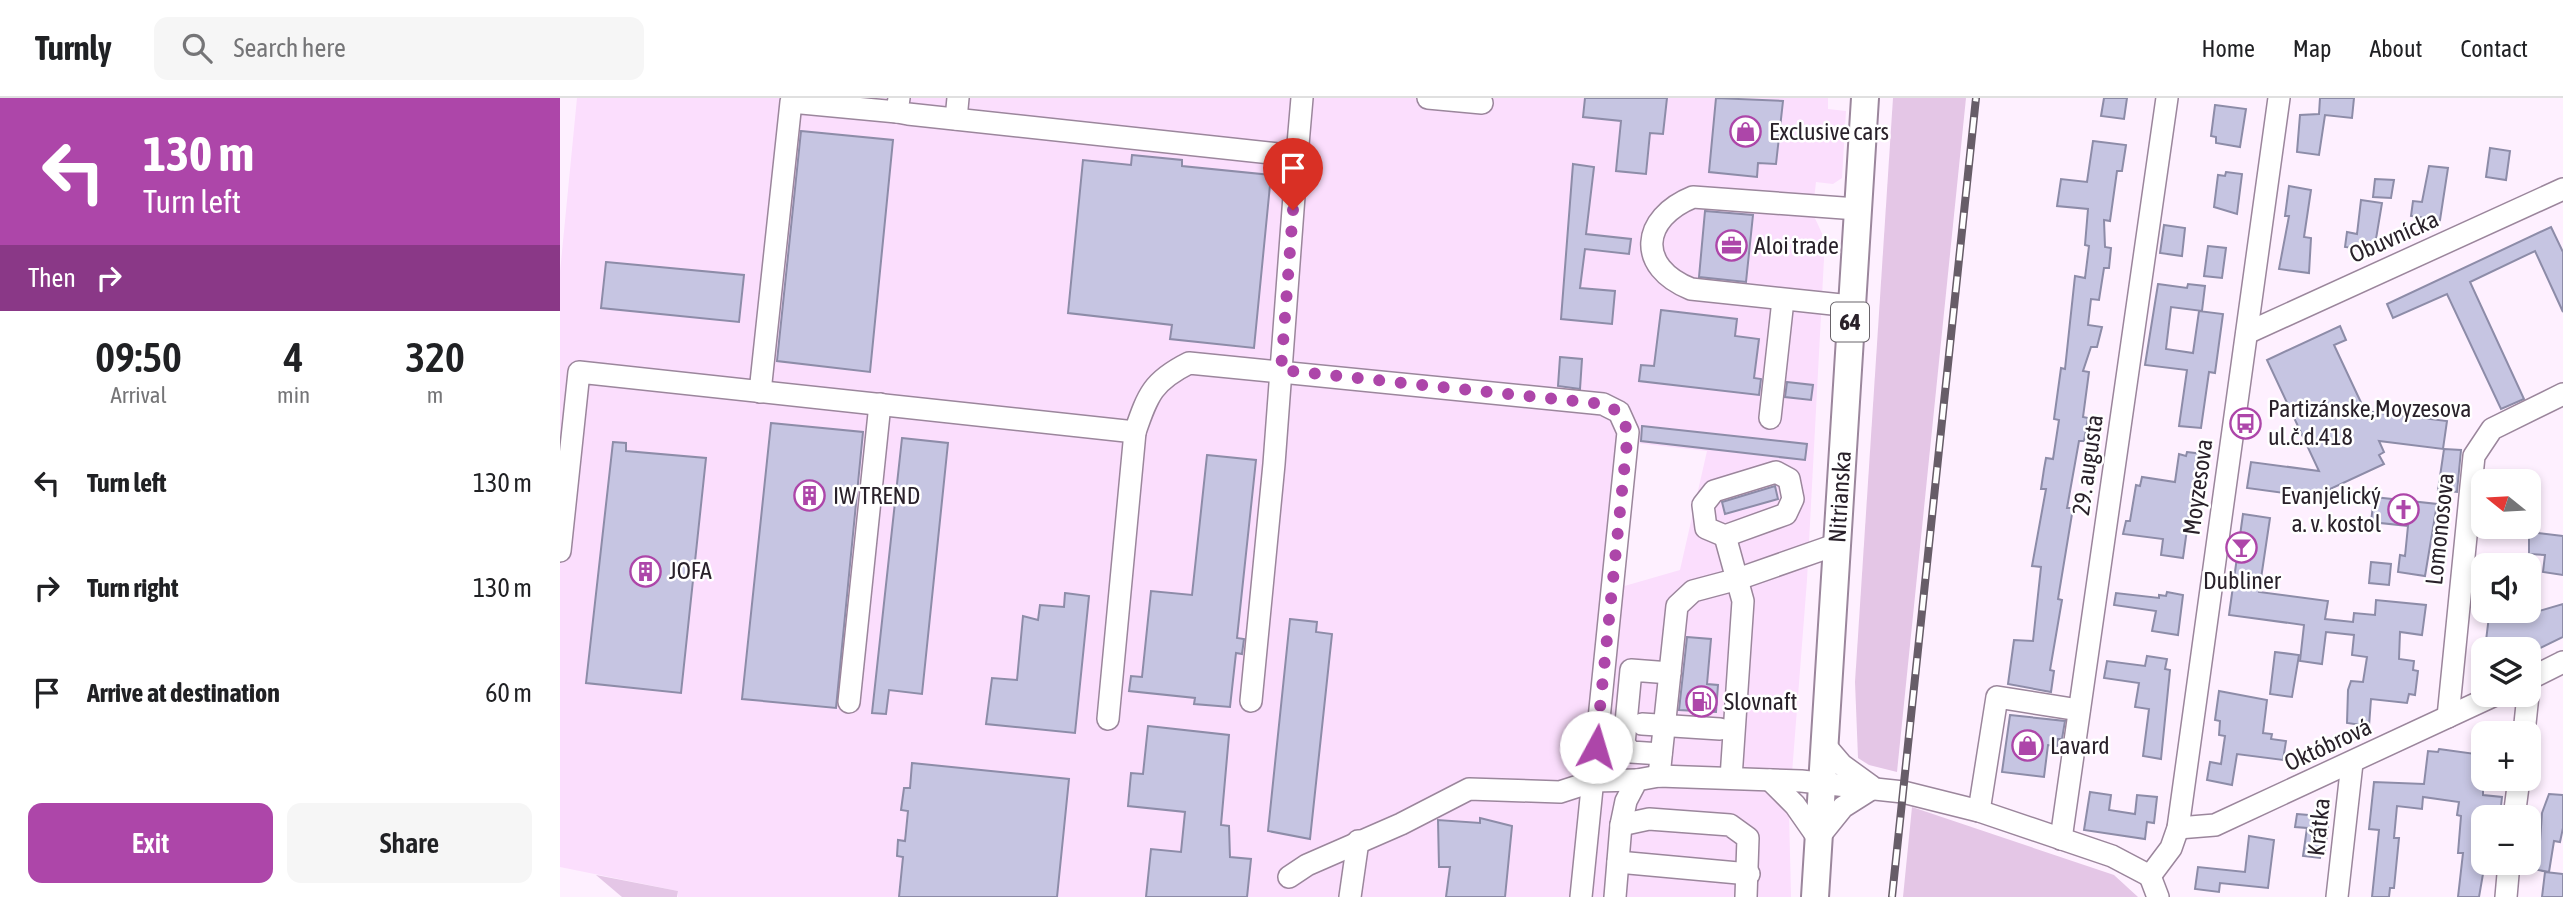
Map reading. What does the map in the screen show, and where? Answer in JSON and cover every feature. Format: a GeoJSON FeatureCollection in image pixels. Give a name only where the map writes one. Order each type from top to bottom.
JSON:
{"type":"FeatureCollection","features":[{"type":"Feature","properties":{"kind":"main road","name":"Nitrianska"},"geometry":{"type":"LineString","coordinates":[[1815,897],[1865,98]]}},
{"type":"Feature","properties":{"kind":"street"},"geometry":{"type":"LineString","coordinates":[[1251,701],[1302,98]]}},
{"type":"Feature","properties":{"kind":"street"},"geometry":{"type":"LineString","coordinates":[[1428,98],[1475,101]]}},
{"type":"Feature","properties":{"kind":"street","name":"29. augusta"},"geometry":{"type":"LineString","coordinates":[[2062,839],[2167,98]]}},
{"type":"Feature","properties":{"kind":"street","name":"Moyzesova"},"geometry":{"type":"LineString","coordinates":[[2150,876],[2171,848],[2178,828],[2279,98]]}},
{"type":"Feature","properties":{"kind":"street"},"geometry":{"type":"LineString","coordinates":[[760,392],[791,102],[957,108],[1297,156]]}},
{"type":"Feature","properties":{"kind":"street","name":"Obuvnícka"},"geometry":{"type":"LineString","coordinates":[[2247,333],[2563,189]]}},
{"type":"Feature","properties":{"kind":"street"},"geometry":{"type":"LineString","coordinates":[[1851,306],[1691,289],[1674,282],[1659,271],[1652,255],[1654,230],[1663,216],[1676,204],[1704,196],[1857,209]]}},
{"type":"Feature","properties":{"kind":"street"},"geometry":{"type":"LineString","coordinates":[[1770,418],[1783,300]]}},
{"type":"Feature","properties":{"kind":"street"},"geometry":{"type":"LineString","coordinates":[[1108,719],[1135,432],[1143,407],[1162,377],[1189,363],[1281,370],[1603,404],[1619,412],[1628,432],[1581,897]]}},
{"type":"Feature","properties":{"kind":"street"},"geometry":{"type":"LineString","coordinates":[[560,551],[579,372],[1135,432]]}},
{"type":"Feature","properties":{"kind":"street","name":"Lomonosova"},"geometry":{"type":"LineString","coordinates":[[2448,717],[2474,456],[2492,429],[2563,394]]}},
{"type":"Feature","properties":{"kind":"street"},"geometry":{"type":"LineString","coordinates":[[849,702],[880,404]]}},
{"type":"Feature","properties":{"kind":"street"},"geometry":{"type":"LineString","coordinates":[[1725,536],[1743,601],[1731,778]]}},
{"type":"Feature","properties":{"kind":"street"},"geometry":{"type":"LineString","coordinates":[[1659,776],[1677,606],[1693,591],[1738,579],[1835,545]]}},
{"type":"Feature","properties":{"kind":"street"},"geometry":{"type":"LineString","coordinates":[[2541,677],[2563,663]]}},
{"type":"Feature","properties":{"kind":"street"},"geometry":{"type":"LineString","coordinates":[[1661,754],[1631,752],[1624,744],[1631,670],[1670,673]]}},
{"type":"Feature","properties":{"kind":"street"},"geometry":{"type":"LineString","coordinates":[[1979,811],[1997,697],[2079,710]]}},
{"type":"Feature","properties":{"kind":"street","name":"Októbrová"},"geometry":{"type":"LineString","coordinates":[[2178,828],[2215,825],[2471,706]]}},
{"type":"Feature","properties":{"kind":"street"},"geometry":{"type":"LineString","coordinates":[[1642,724],[1720,729]]}},
{"type":"Feature","properties":{"kind":"street"},"geometry":{"type":"LineString","coordinates":[[1824,744],[1842,765],[1873,788]]}},
{"type":"Feature","properties":{"kind":"street","name":"Krátka"},"geometry":{"type":"LineString","coordinates":[[2337,897],[2352,763]]}},
{"type":"Feature","properties":{"kind":"street"},"geometry":{"type":"LineString","coordinates":[[1289,877],[1307,864],[1401,824],[1469,789],[1560,792],[1594,781],[1637,780],[1659,776],[1821,783],[1903,792],[1979,811],[2123,861],[2150,876],[2158,897]]}},
{"type":"Feature","properties":{"kind":"street"},"geometry":{"type":"LineString","coordinates":[[1615,897],[1621,825],[1626,800],[1637,780]]}},
{"type":"Feature","properties":{"kind":"street"},"geometry":{"type":"LineString","coordinates":[[1770,780],[1795,804],[1818,838],[1843,807],[1873,788]]}},
{"type":"Feature","properties":{"kind":"street"},"geometry":{"type":"LineString","coordinates":[[1621,825],[1649,819],[1730,825],[1748,838],[1749,874],[1746,897]]}},
{"type":"Feature","properties":{"kind":"street"},"geometry":{"type":"LineString","coordinates":[[1350,897],[1358,841]]}},
{"type":"Feature","properties":{"kind":"street"},"geometry":{"type":"LineString","coordinates":[[1618,862],[1749,874]]}},
{"type":"Feature","properties":{"kind":"street"},"geometry":{"type":"LineString","coordinates":[[2505,897],[2508,875]]}},
{"type":"Feature","properties":{"kind":"shaded area"},"geometry":{"type":"Polygon","coordinates":[[[577,98],[1828,98],[1828,109],[1846,111],[1842,178],[1833,184],[1816,182],[1814,199],[1814,216],[1825,240],[1807,580],[1789,812],[1791,897],[678,897],[678,891],[560,867],[560,272],[577,98]],[[1635,443],[1621,587],[1680,570],[1707,451],[1635,443]]]}},
{"type":"Feature","properties":{"kind":"shaded area"},"geometry":{"type":"Polygon","coordinates":[[[1893,98],[1966,98],[1897,772],[1869,765],[1858,758],[1855,682],[1893,98]]]}},
{"type":"Feature","properties":{"kind":"shaded area"},"geometry":{"type":"Polygon","coordinates":[[[1912,807],[2114,875],[2138,897],[1903,897],[1912,807]]]}},
{"type":"Feature","properties":{"kind":"shaded area"},"geometry":{"type":"Polygon","coordinates":[[[596,875],[678,891],[677,897],[622,897],[596,875]]]}},
{"type":"Feature","properties":{"kind":"building"},"geometry":{"type":"Polygon","coordinates":[[[1585,98],[1667,98],[1663,134],[1650,133],[1646,174],[1616,171],[1621,121],[1583,117],[1585,98]]]}},
{"type":"Feature","properties":{"kind":"building","name":"Exclusive cars"},"geometry":{"type":"Polygon","coordinates":[[[1716,98],[1783,101],[1776,164],[1758,163],[1757,177],[1709,172],[1716,98]]]}},
{"type":"Feature","properties":{"kind":"building"},"geometry":{"type":"Polygon","coordinates":[[[2104,98],[2127,98],[2124,119],[2101,116],[2104,98]]]}},
{"type":"Feature","properties":{"kind":"building"},"geometry":{"type":"Polygon","coordinates":[[[2320,98],[2354,98],[2352,118],[2325,115],[2319,155],[2297,152],[2300,115],[2319,114],[2320,98]]]}},
{"type":"Feature","properties":{"kind":"building"},"geometry":{"type":"Polygon","coordinates":[[[2215,105],[2246,109],[2240,147],[2216,143],[2216,137],[2211,136],[2215,105]]]}},
{"type":"Feature","properties":{"kind":"building"},"geometry":{"type":"Polygon","coordinates":[[[801,131],[893,140],[870,372],[777,361],[801,131]]]}},
{"type":"Feature","properties":{"kind":"building"},"geometry":{"type":"Polygon","coordinates":[[[2093,141],[2126,145],[2122,171],[2117,171],[2110,221],[2104,220],[2105,247],[2111,248],[2109,268],[2104,268],[2099,300],[2091,299],[2088,325],[2102,327],[2097,347],[2091,347],[2083,371],[2089,372],[2083,417],[2088,418],[2084,441],[2079,441],[2067,508],[2073,508],[2058,599],[2062,600],[2050,670],[2054,671],[2051,692],[2008,684],[2014,640],[2033,641],[2041,567],[2032,566],[2046,489],[2041,489],[2046,458],[2053,459],[2059,420],[2054,419],[2061,368],[2065,369],[2075,276],[2085,278],[2089,246],[2085,245],[2088,209],[2057,206],[2061,179],[2087,182],[2093,141]]]}},
{"type":"Feature","properties":{"kind":"building"},"geometry":{"type":"Polygon","coordinates":[[[2490,148],[2510,151],[2506,180],[2486,177],[2490,148]]]}},
{"type":"Feature","properties":{"kind":"building"},"geometry":{"type":"Polygon","coordinates":[[[1132,155],[1182,160],[1182,166],[1271,175],[1254,348],[1170,339],[1172,325],[1068,313],[1083,160],[1131,165],[1132,155]]]}},
{"type":"Feature","properties":{"kind":"building"},"geometry":{"type":"Polygon","coordinates":[[[1573,164],[1594,167],[1586,234],[1631,239],[1629,254],[1585,249],[1580,288],[1615,291],[1612,324],[1561,319],[1573,164]]]}},
{"type":"Feature","properties":{"kind":"building"},"geometry":{"type":"Polygon","coordinates":[[[2429,166],[2448,168],[2440,220],[2411,216],[2413,201],[2422,202],[2429,166]]]}},
{"type":"Feature","properties":{"kind":"building"},"geometry":{"type":"Polygon","coordinates":[[[2226,172],[2242,174],[2237,214],[2214,207],[2218,175],[2225,176],[2226,172]]]}},
{"type":"Feature","properties":{"kind":"building"},"geometry":{"type":"Polygon","coordinates":[[[2375,179],[2394,180],[2391,198],[2373,197],[2375,179]]]}},
{"type":"Feature","properties":{"kind":"building"},"geometry":{"type":"Polygon","coordinates":[[[2289,186],[2311,190],[2304,237],[2311,238],[2309,273],[2279,269],[2289,216],[2285,216],[2289,186]]]}},
{"type":"Feature","properties":{"kind":"building"},"geometry":{"type":"Polygon","coordinates":[[[2361,200],[2382,203],[2374,251],[2345,247],[2347,232],[2357,234],[2361,200]]]}},
{"type":"Feature","properties":{"kind":"building"},"geometry":{"type":"Polygon","coordinates":[[[1705,211],[1753,215],[1746,282],[1699,277],[1705,211]]]}},
{"type":"Feature","properties":{"kind":"building"},"geometry":{"type":"Polygon","coordinates":[[[2164,225],[2185,228],[2182,256],[2160,253],[2164,225]]]}},
{"type":"Feature","properties":{"kind":"building"},"geometry":{"type":"Polygon","coordinates":[[[2551,227],[2563,252],[2563,312],[2535,251],[2470,282],[2524,399],[2501,409],[2447,294],[2393,318],[2387,304],[2551,227]]]}},
{"type":"Feature","properties":{"kind":"building"},"geometry":{"type":"Polygon","coordinates":[[[2208,246],[2226,248],[2222,278],[2204,276],[2208,246]]]}},
{"type":"Feature","properties":{"kind":"building"},"geometry":{"type":"Polygon","coordinates":[[[606,262],[744,275],[739,322],[601,308],[606,262]]]}},
{"type":"Feature","properties":{"kind":"building"},"geometry":{"type":"Polygon","coordinates":[[[2158,284],[2187,288],[2188,284],[2205,286],[2202,311],[2171,307],[2166,349],[2193,353],[2199,311],[2223,314],[2215,373],[2209,372],[2201,428],[2179,426],[2187,370],[2145,365],[2158,284]]]}},
{"type":"Feature","properties":{"kind":"building"},"geometry":{"type":"Polygon","coordinates":[[[1661,310],[1737,319],[1735,336],[1759,339],[1754,378],[1761,379],[1759,395],[1639,381],[1641,365],[1654,366],[1661,310]]]}},
{"type":"Feature","properties":{"kind":"building"},"geometry":{"type":"Polygon","coordinates":[[[2340,326],[2346,340],[2334,345],[2365,411],[2447,421],[2443,449],[2379,441],[2384,452],[2379,455],[2384,464],[2313,497],[2247,488],[2251,462],[2319,471],[2267,360],[2340,326]]]}},
{"type":"Feature","properties":{"kind":"building"},"geometry":{"type":"Polygon","coordinates":[[[1560,357],[1582,359],[1580,389],[1558,386],[1560,357]]]}},
{"type":"Feature","properties":{"kind":"building"},"geometry":{"type":"Polygon","coordinates":[[[1787,382],[1813,385],[1811,400],[1785,397],[1787,382]]]}},
{"type":"Feature","properties":{"kind":"building"},"geometry":{"type":"Polygon","coordinates":[[[771,423],[863,432],[836,708],[742,699],[771,423]]]}},
{"type":"Feature","properties":{"kind":"building"},"geometry":{"type":"Polygon","coordinates":[[[1642,426],[1807,444],[1805,460],[1641,441],[1642,426]]]}},
{"type":"Feature","properties":{"kind":"building"},"geometry":{"type":"Polygon","coordinates":[[[902,438],[948,443],[922,694],[889,690],[886,714],[872,713],[902,438]]]}},
{"type":"Feature","properties":{"kind":"building","name":"JOFA"},"geometry":{"type":"Polygon","coordinates":[[[613,442],[626,443],[626,451],[706,458],[681,693],[586,683],[613,442]]]}},
{"type":"Feature","properties":{"kind":"building"},"geometry":{"type":"Polygon","coordinates":[[[2444,449],[2461,450],[2457,492],[2438,490],[2444,449]]]}},
{"type":"Feature","properties":{"kind":"building"},"geometry":{"type":"Polygon","coordinates":[[[2187,452],[2203,454],[2203,458],[2199,491],[2192,494],[2183,558],[2161,555],[2163,539],[2123,534],[2126,521],[2130,521],[2136,485],[2140,486],[2142,477],[2175,482],[2179,454],[2186,456],[2187,452]]]}},
{"type":"Feature","properties":{"kind":"building"},"geometry":{"type":"Polygon","coordinates":[[[1207,455],[1256,460],[1237,638],[1244,639],[1242,654],[1236,653],[1230,707],[1194,704],[1195,698],[1129,691],[1131,676],[1142,677],[1151,591],[1192,595],[1207,455]]]}},
{"type":"Feature","properties":{"kind":"building"},"geometry":{"type":"Polygon","coordinates":[[[1775,486],[1778,499],[1725,514],[1722,502],[1775,486]]]}},
{"type":"Feature","properties":{"kind":"building"},"geometry":{"type":"Polygon","coordinates":[[[2374,497],[2437,504],[2425,576],[2398,572],[2400,555],[2405,556],[2408,526],[2371,522],[2374,497]]]}},
{"type":"Feature","properties":{"kind":"building"},"geometry":{"type":"Polygon","coordinates":[[[2243,514],[2270,518],[2259,592],[2328,601],[2325,619],[2353,622],[2354,613],[2375,615],[2376,600],[2426,605],[2422,635],[2400,632],[2399,659],[2414,661],[2413,670],[2418,671],[2415,695],[2409,694],[2407,703],[2371,699],[2369,726],[2347,723],[2348,690],[2351,681],[2363,682],[2367,657],[2352,655],[2354,635],[2326,632],[2322,664],[2300,661],[2304,625],[2229,615],[2243,514]]]}},
{"type":"Feature","properties":{"kind":"building"},"geometry":{"type":"Polygon","coordinates":[[[2541,533],[2563,536],[2563,575],[2543,572],[2545,555],[2529,553],[2529,539],[2541,539],[2541,533]]]}},
{"type":"Feature","properties":{"kind":"building"},"geometry":{"type":"Polygon","coordinates":[[[2371,562],[2391,564],[2389,585],[2369,583],[2371,562]]]}},
{"type":"Feature","properties":{"kind":"building"},"geometry":{"type":"Polygon","coordinates":[[[2167,592],[2183,595],[2178,635],[2152,631],[2156,611],[2114,605],[2116,593],[2159,598],[2159,595],[2166,596],[2167,592]]]}},
{"type":"Feature","properties":{"kind":"building"},"geometry":{"type":"Polygon","coordinates":[[[1065,593],[1089,596],[1075,733],[986,724],[992,678],[1017,680],[1023,616],[1038,620],[1040,605],[1064,607],[1065,593]]]}},
{"type":"Feature","properties":{"kind":"building"},"geometry":{"type":"Polygon","coordinates":[[[2563,604],[2563,637],[2541,648],[2541,637],[2486,637],[2488,623],[2541,623],[2541,610],[2563,604]]]}},
{"type":"Feature","properties":{"kind":"building"},"geometry":{"type":"Polygon","coordinates":[[[1290,619],[1317,622],[1316,632],[1332,634],[1310,839],[1268,831],[1290,619]]]}},
{"type":"Feature","properties":{"kind":"building"},"geometry":{"type":"Polygon","coordinates":[[[1687,637],[1711,639],[1707,684],[1718,685],[1716,712],[1679,710],[1687,637]]]}},
{"type":"Feature","properties":{"kind":"building"},"geometry":{"type":"Polygon","coordinates":[[[2275,652],[2299,655],[2292,697],[2270,694],[2275,652]]]}},
{"type":"Feature","properties":{"kind":"building"},"geometry":{"type":"Polygon","coordinates":[[[2147,656],[2167,659],[2165,669],[2170,670],[2161,759],[2143,756],[2149,709],[2135,707],[2139,683],[2104,678],[2107,661],[2145,666],[2147,656]]]}},
{"type":"Feature","properties":{"kind":"building"},"geometry":{"type":"Polygon","coordinates":[[[2219,691],[2267,700],[2263,733],[2272,734],[2271,739],[2286,741],[2283,760],[2237,754],[2232,785],[2207,780],[2210,762],[2221,764],[2225,736],[2219,735],[2220,721],[2215,720],[2219,691]]]}},
{"type":"Feature","properties":{"kind":"building","name":"Lavard"},"geometry":{"type":"Polygon","coordinates":[[[2010,715],[2065,721],[2062,739],[2058,739],[2057,746],[2048,745],[2044,777],[2002,772],[2010,715]]]}},
{"type":"Feature","properties":{"kind":"building"},"geometry":{"type":"Polygon","coordinates":[[[1148,726],[1229,735],[1221,825],[1229,826],[1230,857],[1251,859],[1247,897],[1146,897],[1151,849],[1181,852],[1185,812],[1128,806],[1131,773],[1143,774],[1148,726]]]}},
{"type":"Feature","properties":{"kind":"building"},"geometry":{"type":"Polygon","coordinates":[[[2439,749],[2471,753],[2471,791],[2483,791],[2483,795],[2502,797],[2501,805],[2471,805],[2471,875],[2483,875],[2479,897],[2458,897],[2463,853],[2458,853],[2461,816],[2457,815],[2459,802],[2423,797],[2422,809],[2397,806],[2394,838],[2399,838],[2394,888],[2390,888],[2389,897],[2372,897],[2379,830],[2369,829],[2374,782],[2424,784],[2428,751],[2438,752],[2439,749]]]}},
{"type":"Feature","properties":{"kind":"building"},"geometry":{"type":"Polygon","coordinates":[[[912,763],[1069,779],[1057,897],[899,897],[903,857],[897,856],[898,840],[905,841],[908,811],[901,810],[904,788],[910,788],[912,763]]]}},
{"type":"Feature","properties":{"kind":"building"},"geometry":{"type":"Polygon","coordinates":[[[2090,792],[2111,795],[2109,810],[2135,814],[2137,795],[2157,797],[2154,823],[2147,822],[2145,839],[2084,830],[2090,792]]]}},
{"type":"Feature","properties":{"kind":"building"},"geometry":{"type":"Polygon","coordinates":[[[2549,794],[2563,795],[2563,828],[2560,842],[2554,841],[2549,872],[2541,871],[2542,813],[2549,794]]]}},
{"type":"Feature","properties":{"kind":"building"},"geometry":{"type":"Polygon","coordinates":[[[2297,814],[2320,816],[2319,825],[2328,826],[2325,850],[2321,849],[2320,858],[2303,856],[2307,828],[2295,827],[2297,814]]]}},
{"type":"Feature","properties":{"kind":"building"},"geometry":{"type":"Polygon","coordinates":[[[1480,818],[1512,826],[1505,897],[1446,897],[1450,867],[1439,867],[1438,820],[1480,823],[1480,818]]]}},
{"type":"Feature","properties":{"kind":"building"},"geometry":{"type":"Polygon","coordinates":[[[2249,836],[2274,840],[2268,888],[2220,883],[2219,892],[2195,889],[2198,867],[2245,872],[2249,836]]]}},
{"type":"Feature","properties":{"kind":"building"},"geometry":{"type":"Polygon","coordinates":[[[2545,872],[2563,874],[2563,897],[2542,897],[2545,872]]]}},
{"type":"Feature","properties":{"kind":"railway"},"geometry":{"type":"LineString","coordinates":[[1892,897],[1976,98]]}},
{"type":"Feature","properties":{"kind":"place","name":"Exclusive cars"},"geometry":{"type":"Point","coordinates":[1746,132]}},
{"type":"Feature","properties":{"kind":"place","name":"Aloi trade"},"geometry":{"type":"Point","coordinates":[1731,246]}},
{"type":"Feature","properties":{"kind":"place","name":"Partizánske,Moyzesova ul.č.d.418"},"geometry":{"type":"Point","coordinates":[2245,423]}},
{"type":"Feature","properties":{"kind":"place","name":"IW TREND"},"geometry":{"type":"Point","coordinates":[810,496]}},
{"type":"Feature","properties":{"kind":"place","name":"Evanjelický a. v. kostol"},"geometry":{"type":"Point","coordinates":[2404,510]}},
{"type":"Feature","properties":{"kind":"place","name":"Dubliner"},"geometry":{"type":"Point","coordinates":[2242,547]}},
{"type":"Feature","properties":{"kind":"place","name":"JOFA"},"geometry":{"type":"Point","coordinates":[646,571]}},
{"type":"Feature","properties":{"kind":"place","name":"Slovnaft"},"geometry":{"type":"Point","coordinates":[1701,702]}},
{"type":"Feature","properties":{"kind":"place","name":"Lavard"},"geometry":{"type":"Point","coordinates":[2027,746]}},
{"type":"Feature","properties":{"kind":"route"},"geometry":{"type":"LineString","coordinates":[[1293,210],[1281,370],[1603,404],[1619,412],[1628,432],[1596,747]]}}]}
